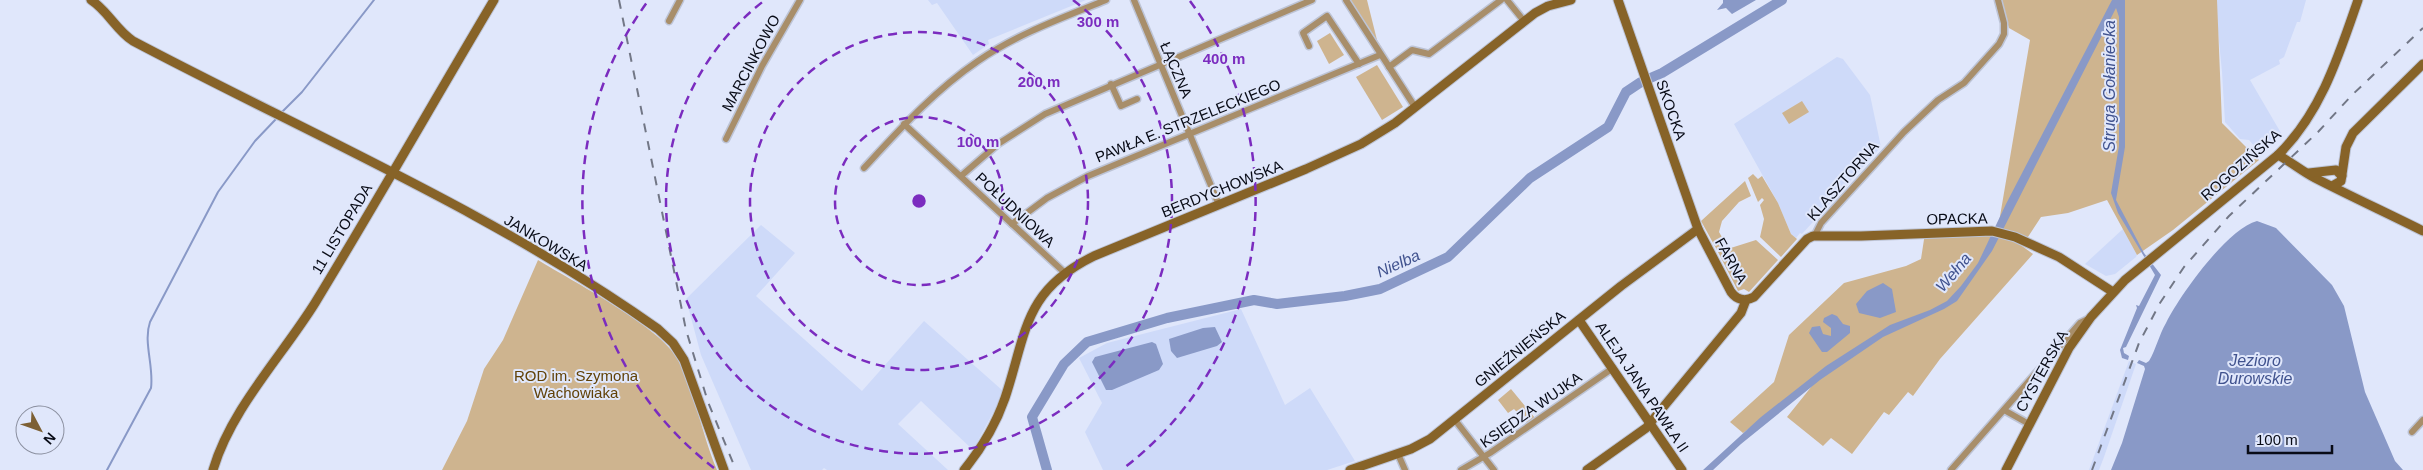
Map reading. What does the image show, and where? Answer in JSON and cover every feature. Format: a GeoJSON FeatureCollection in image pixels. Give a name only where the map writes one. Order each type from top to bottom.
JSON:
{"type":"FeatureCollection","features":[{"type":"Feature","properties":{"kind":"street","name":"JANKOWSKA"},"geometry":{"type":"LineString","coordinates":[[91,0],[133,41],[392,172],[541,255],[635,314],[666,336],[684,360],[724,470]]}},
{"type":"Feature","properties":{"kind":"street","name":"11 LISTOPADA"},"geometry":{"type":"LineString","coordinates":[[213,470],[220,449],[235,420],[315,302],[494,0]]}},
{"type":"Feature","properties":{"kind":"street"},"geometry":{"type":"LineString","coordinates":[[669,20],[680,0]]}},
{"type":"Feature","properties":{"kind":"street","name":"MARCINKOWO"},"geometry":{"type":"LineString","coordinates":[[726,139],[762,66],[800,0]]}},
{"type":"Feature","properties":{"kind":"street"},"geometry":{"type":"LineString","coordinates":[[864,168],[928,100],[955,77],[995,50],[1040,27],[1106,0]]}},
{"type":"Feature","properties":{"kind":"street","name":"ŁĄCZNA"},"geometry":{"type":"LineString","coordinates":[[1134,0],[1219,205]]}},
{"type":"Feature","properties":{"kind":"street"},"geometry":{"type":"LineString","coordinates":[[961,176],[998,144],[1024,126],[1062,105],[1312,0]]}},
{"type":"Feature","properties":{"kind":"street"},"geometry":{"type":"LineString","coordinates":[[1346,0],[1415,107]]}},
{"type":"Feature","properties":{"kind":"street"},"geometry":{"type":"LineString","coordinates":[[1389,68],[1412,50],[1429,54],[1501,0]]}},
{"type":"Feature","properties":{"kind":"street"},"geometry":{"type":"LineString","coordinates":[[1507,0],[1524,21]]}},
{"type":"Feature","properties":{"kind":"street","name":"BERDYCHOWSKA"},"geometry":{"type":"LineString","coordinates":[[964,470],[979,450],[1002,406],[1030,316],[1045,292],[1065,273],[1094,256],[1341,154],[1378,134],[1524,21],[1548,6],[1572,0]]}},
{"type":"Feature","properties":{"kind":"street","name":"SKOCKA"},"geometry":{"type":"LineString","coordinates":[[1618,0],[1698,229]]}},
{"type":"Feature","properties":{"kind":"street","name":"KLASZTORNA"},"geometry":{"type":"LineString","coordinates":[[1587,470],[1646,428],[1741,313],[1746,300],[1756,295],[1807,239],[1815,235],[1821,223],[1904,132],[1938,100],[1964,83],[1999,44],[2004,34],[2004,23],[1998,0]]}},
{"type":"Feature","properties":{"kind":"street","name":"ROGOZIŃSKA"},"geometry":{"type":"LineString","coordinates":[[2113,292],[2143,264],[2278,155],[2298,133],[2320,98],[2358,0]]}},
{"type":"Feature","properties":{"kind":"street"},"geometry":{"type":"LineString","coordinates":[[1308,46],[1303,33],[1326,16],[1359,64]]}},
{"type":"Feature","properties":{"kind":"street","name":"PAWŁA E. STRZELECKIEGO"},"geometry":{"type":"LineString","coordinates":[[1012,224],[1047,198],[1075,182],[1380,55]]}},
{"type":"Feature","properties":{"kind":"street"},"geometry":{"type":"LineString","coordinates":[[2331,184],[2338,184],[2337,174],[2344,163],[2346,147],[2353,134],[2423,64]]}},
{"type":"Feature","properties":{"kind":"street"},"geometry":{"type":"LineString","coordinates":[[1111,84],[1120,106],[1137,99]]}},
{"type":"Feature","properties":{"kind":"street","name":"POŁUDNIOWA"},"geometry":{"type":"LineString","coordinates":[[904,124],[1065,273]]}},
{"type":"Feature","properties":{"kind":"street"},"geometry":{"type":"LineString","coordinates":[[2278,155],[2316,178],[2423,231]]}},
{"type":"Feature","properties":{"kind":"street"},"geometry":{"type":"LineString","coordinates":[[2309,173],[2337,174]]}},
{"type":"Feature","properties":{"kind":"street"},"geometry":{"type":"LineString","coordinates":[[2331,184],[2327,175],[2337,174]]}},
{"type":"Feature","properties":{"kind":"street"},"geometry":{"type":"LineString","coordinates":[[2337,174],[2351,193],[2361,201]]}},
{"type":"Feature","properties":{"kind":"street","name":"FARNA"},"geometry":{"type":"LineString","coordinates":[[1698,229],[1731,292],[1736,297],[1746,300]]}},
{"type":"Feature","properties":{"kind":"street","name":"GNIEŹNIEŃSKA"},"geometry":{"type":"LineString","coordinates":[[1350,470],[1398,454],[1423,443],[1455,420],[1579,320],[1698,229]]}},
{"type":"Feature","properties":{"kind":"street","name":"OPACKA"},"geometry":{"type":"LineString","coordinates":[[1815,235],[1861,236],[1987,230],[2014,237],[2068,261],[2113,292]]}},
{"type":"Feature","properties":{"kind":"street","name":"CYSTERSKA"},"geometry":{"type":"LineString","coordinates":[[2009,468],[2029,424],[2069,348],[2091,317],[2113,292]]}},
{"type":"Feature","properties":{"kind":"street"},"geometry":{"type":"LineString","coordinates":[[1951,470],[2080,323],[2091,317]]}},
{"type":"Feature","properties":{"kind":"street","name":"ALEJA JANA PAWŁA II"},"geometry":{"type":"LineString","coordinates":[[1579,320],[1682,470]]}},
{"type":"Feature","properties":{"kind":"street"},"geometry":{"type":"LineString","coordinates":[[2042,365],[2051,366],[2054,375]]}},
{"type":"Feature","properties":{"kind":"street","name":"KSIĘDZA WUJKA"},"geometry":{"type":"LineString","coordinates":[[1461,470],[1484,457],[1613,368]]}},
{"type":"Feature","properties":{"kind":"street"},"geometry":{"type":"LineString","coordinates":[[2004,410],[2029,424]]}},
{"type":"Feature","properties":{"kind":"street"},"geometry":{"type":"LineString","coordinates":[[1455,420],[1494,470]]}},
{"type":"Feature","properties":{"kind":"street"},"geometry":{"type":"LineString","coordinates":[[2412,432],[2423,420]]}},
{"type":"Feature","properties":{"kind":"street"},"geometry":{"type":"LineString","coordinates":[[1398,454],[1405,470]]}},
{"type":"Feature","properties":{"kind":"shaded area"},"geometry":{"type":"Polygon","coordinates":[[[928,0],[1086,0],[988,40],[989,44],[973,55],[937,3],[932,5],[928,0]]]}},
{"type":"Feature","properties":{"kind":"shaded area"},"geometry":{"type":"Polygon","coordinates":[[[2215,0],[2306,0],[2300,22],[2297,22],[2284,57],[2279,60],[2280,64],[2250,80],[2281,133],[2260,153],[2249,140],[2240,139],[2225,122],[2215,0]]]}},
{"type":"Feature","properties":{"kind":"shaded area"},"geometry":{"type":"Polygon","coordinates":[[[1837,57],[1843,59],[1870,95],[1881,147],[1802,234],[1800,233],[1796,238],[1791,234],[1778,203],[1734,124],[1837,57]]]}},
{"type":"Feature","properties":{"kind":"shaded area"},"geometry":{"type":"Polygon","coordinates":[[[761,225],[795,253],[756,296],[862,391],[924,321],[1002,390],[996,407],[973,450],[921,401],[898,424],[948,470],[827,470],[824,468],[822,470],[751,470],[701,355],[686,299],[761,225]]]}},
{"type":"Feature","properties":{"kind":"shaded area"},"geometry":{"type":"Polygon","coordinates":[[[2123,229],[2137,255],[2136,257],[2115,274],[2106,276],[2085,264],[2123,229]]]}},
{"type":"Feature","properties":{"kind":"shaded area"},"geometry":{"type":"Polygon","coordinates":[[[1241,309],[1285,405],[1310,388],[1355,461],[1327,470],[1103,470],[1085,432],[1102,403],[1079,358],[1107,343],[1241,309]]]}},
{"type":"Feature","properties":{"kind":"shaded area"},"geometry":{"type":"Polygon","coordinates":[[[2129,361],[2136,364],[2104,457],[2099,470],[2089,470],[2129,361]]]}},
{"type":"Feature","properties":{"kind":"green space"},"geometry":{"type":"Polygon","coordinates":[[[1350,0],[1367,0],[1377,40],[1392,63],[1350,0]]]}},
{"type":"Feature","properties":{"kind":"green space"},"geometry":{"type":"Polygon","coordinates":[[[2000,0],[2217,0],[2222,123],[2259,160],[2173,230],[2137,255],[2107,200],[2068,213],[2041,217],[2022,246],[2033,254],[1940,359],[1913,396],[1908,392],[1889,415],[1884,412],[1852,454],[1831,438],[1823,446],[1787,417],[1820,376],[1743,433],[1730,422],[1774,382],[1789,335],[1844,283],[1906,266],[1921,259],[1925,233],[1997,234],[2030,40],[2009,28],[2000,0]]]}},
{"type":"Feature","properties":{"kind":"green space"},"geometry":{"type":"Polygon","coordinates":[[[1330,33],[1344,55],[1329,64],[1317,41],[1330,33]]]}},
{"type":"Feature","properties":{"kind":"green space"},"geometry":{"type":"Polygon","coordinates":[[[1377,65],[1403,107],[1382,120],[1356,77],[1377,65]]]}},
{"type":"Feature","properties":{"kind":"green space"},"geometry":{"type":"Polygon","coordinates":[[[1802,101],[1809,112],[1789,124],[1782,113],[1802,101]]]}},
{"type":"Feature","properties":{"kind":"green space"},"geometry":{"type":"Polygon","coordinates":[[[1753,174],[1758,179],[1762,176],[1778,203],[1791,234],[1797,239],[1781,257],[1760,237],[1764,219],[1760,205],[1764,200],[1762,198],[1758,202],[1748,178],[1753,174]]]}},
{"type":"Feature","properties":{"kind":"green space"},"geometry":{"type":"Polygon","coordinates":[[[1745,181],[1751,196],[1739,202],[1722,221],[1719,232],[1727,246],[1717,250],[1701,221],[1745,181]]]}},
{"type":"Feature","properties":{"kind":"green space"},"geometry":{"type":"Polygon","coordinates":[[[1756,240],[1778,260],[1749,292],[1744,289],[1738,291],[1718,252],[1756,240]]]}},
{"type":"Feature","properties":{"kind":"green space","name":"ROD im. Szymona Wachowiaka"},"geometry":{"type":"Polygon","coordinates":[[[538,260],[634,318],[667,345],[677,358],[689,384],[717,470],[442,470],[467,421],[484,369],[503,340],[538,260]]]}},
{"type":"Feature","properties":{"kind":"green space"},"geometry":{"type":"Polygon","coordinates":[[[1511,389],[1535,418],[1527,423],[1514,409],[1508,413],[1498,400],[1511,389]]]}},
{"type":"Feature","properties":{"kind":"water"},"geometry":{"type":"Polygon","coordinates":[[[1723,0],[1756,0],[1732,14],[1726,8],[1717,10],[1723,3],[1723,0]]]}},
{"type":"Feature","properties":{"kind":"water"},"geometry":{"type":"Polygon","coordinates":[[[2112,0],[2125,0],[2125,147],[2116,200],[2144,253],[2161,275],[2126,347],[2123,348],[2124,353],[2129,356],[2128,360],[2122,358],[2120,350],[2137,308],[2136,305],[2139,306],[2155,275],[2118,213],[2111,193],[2119,146],[2119,17],[2116,8],[1992,251],[1957,301],[1944,309],[1883,337],[1820,380],[1741,444],[1713,470],[1703,470],[1761,417],[1826,366],[1890,325],[1930,310],[1947,301],[1961,286],[1978,263],[2006,204],[2112,0]]]}},
{"type":"Feature","properties":{"kind":"water","name":"Jezioro Durowskie"},"geometry":{"type":"Polygon","coordinates":[[[2257,221],[2276,228],[2332,285],[2344,306],[2365,392],[2395,461],[2403,470],[2111,470],[2122,443],[2145,369],[2144,366],[2137,363],[2139,360],[2146,363],[2149,361],[2173,311],[2206,264],[2232,236],[2257,221]]]}},
{"type":"Feature","properties":{"kind":"water"},"geometry":{"type":"Polygon","coordinates":[[[1883,283],[1892,289],[1896,312],[1880,318],[1859,313],[1856,304],[1867,291],[1883,283]]]}},
{"type":"Feature","properties":{"kind":"water"},"geometry":{"type":"Polygon","coordinates":[[[1832,314],[1837,316],[1843,324],[1850,326],[1850,333],[1827,352],[1822,352],[1809,333],[1812,327],[1820,326],[1823,334],[1831,336],[1831,328],[1823,322],[1824,318],[1832,314]]]}},
{"type":"Feature","properties":{"kind":"water"},"geometry":{"type":"Polygon","coordinates":[[[1215,327],[1222,342],[1217,346],[1177,358],[1171,351],[1169,339],[1203,328],[1215,327]]]}},
{"type":"Feature","properties":{"kind":"water"},"geometry":{"type":"Polygon","coordinates":[[[1152,342],[1156,344],[1163,364],[1159,370],[1112,390],[1106,390],[1092,362],[1095,357],[1152,342]]]}},
{"type":"Feature","properties":{"kind":"waterway"},"geometry":{"type":"LineString","coordinates":[[282,112],[302,92],[374,0]]}},
{"type":"Feature","properties":{"kind":"waterway","name":"Nielba"},"geometry":{"type":"LineString","coordinates":[[1047,470],[1032,417],[1064,364],[1087,342],[1167,318],[1254,300],[1277,304],[1345,296],[1380,289],[1448,257],[1530,178],[1608,127],[1626,92],[1641,82],[1662,73],[1782,0]]}},
{"type":"Feature","properties":{"kind":"waterway"},"geometry":{"type":"LineString","coordinates":[[107,470],[151,388],[152,380],[148,346],[150,322],[218,192],[255,141],[276,119]]}},
{"type":"Feature","properties":{"kind":"railway"},"geometry":{"type":"LineString","coordinates":[[619,0],[686,330],[708,402],[736,470]]}},
{"type":"Feature","properties":{"kind":"railway"},"geometry":{"type":"LineString","coordinates":[[2092,470],[2139,343],[2160,303],[2184,267],[2229,216],[2318,132],[2352,95],[2423,28]]}},
{"type":"Feature","properties":{"kind":"water label","name":"Struga Gołaniecka"},"geometry":{"type":"Point","coordinates":[2109,86]}},
{"type":"Feature","properties":{"kind":"water label","name":"Wełna"},"geometry":{"type":"Point","coordinates":[1953,272]}}]}
